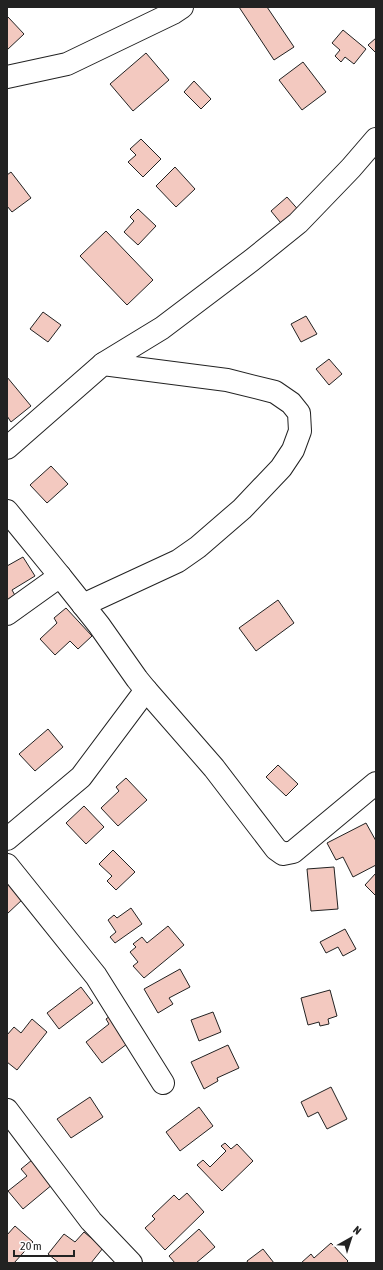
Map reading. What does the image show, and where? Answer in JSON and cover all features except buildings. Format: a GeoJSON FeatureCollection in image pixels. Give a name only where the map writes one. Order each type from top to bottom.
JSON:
{"type":"FeatureCollection","features":[{"type":"Feature","properties":{"kind":"street"},"geometry":{"type":"LineString","coordinates":[[7,77],[67,64],[182,7]]}},
{"type":"Feature","properties":{"kind":"street"},"geometry":{"type":"LineString","coordinates":[[7,448],[103,364],[162,328],[298,223],[351,168],[376,139]]}},
{"type":"Feature","properties":{"kind":"street"},"geometry":{"type":"LineString","coordinates":[[83,605],[178,561],[198,547],[242,509],[281,468],[292,450],[300,431],[299,413],[291,403],[275,392],[227,380],[103,364]]}},
{"type":"Feature","properties":{"kind":"street"},"geometry":{"type":"LineString","coordinates":[[7,511],[99,625],[137,679],[214,768],[276,849],[283,854],[293,852],[376,783]]}},
{"type":"Feature","properties":{"kind":"street"},"geometry":{"type":"LineString","coordinates":[[7,614],[60,576]]}},
{"type":"Feature","properties":{"kind":"street"},"geometry":{"type":"LineString","coordinates":[[7,839],[81,777],[146,690]]}},
{"type":"Feature","properties":{"kind":"street"},"geometry":{"type":"LineString","coordinates":[[7,865],[96,976],[163,1083]]}},
{"type":"Feature","properties":{"kind":"street"},"geometry":{"type":"LineString","coordinates":[[7,1110],[91,1221],[131,1263]]}}]}
